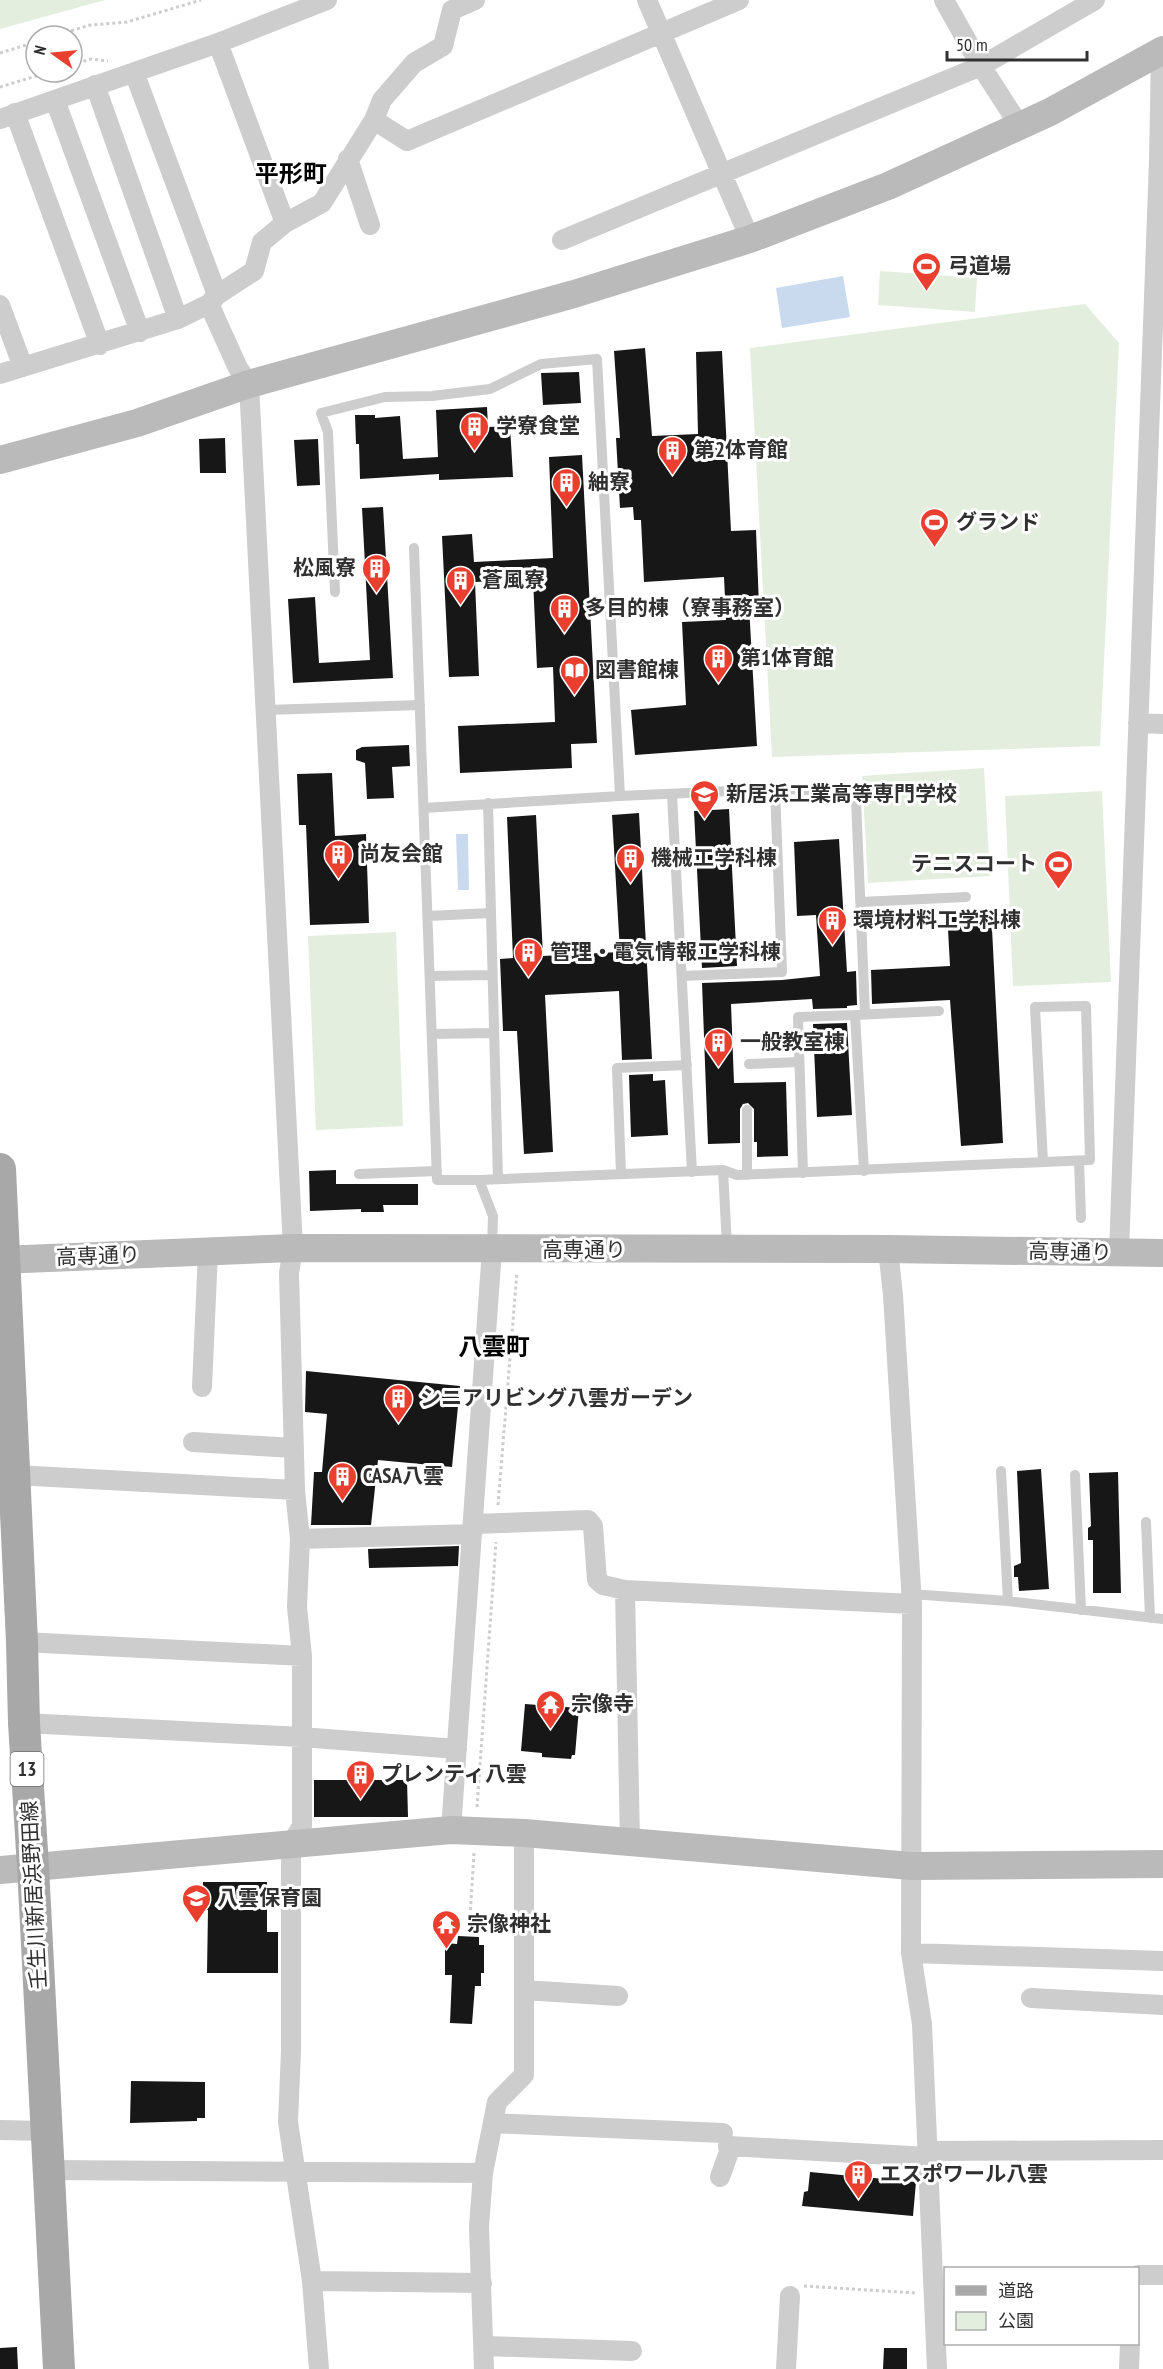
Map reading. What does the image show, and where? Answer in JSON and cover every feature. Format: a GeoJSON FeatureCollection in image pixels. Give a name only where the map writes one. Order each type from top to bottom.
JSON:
{"type":"FeatureCollection","features":[{"type":"Feature","properties":{"kind":"main road","name":"壬生川新居浜野田線"},"geometry":{"type":"LineString","coordinates":[[0,1169],[2,1259],[15,1474],[24,1723],[59,2369]]}},
{"type":"Feature","properties":{"kind":"street"},"geometry":{"type":"LineString","coordinates":[[100,345],[8,116],[218,44],[327,0]]}},
{"type":"Feature","properties":{"kind":"street"},"geometry":{"type":"LineString","coordinates":[[0,374],[100,345],[178,319],[254,271],[262,242],[285,223],[322,204],[374,120],[382,100],[414,63],[443,46],[447,5],[476,0]]}},
{"type":"Feature","properties":{"kind":"street"},"geometry":{"type":"LineString","coordinates":[[647,0],[750,239]]}},
{"type":"Feature","properties":{"kind":"street"},"geometry":{"type":"LineString","coordinates":[[374,120],[407,141],[739,0]]}},
{"type":"Feature","properties":{"kind":"street"},"geometry":{"type":"LineString","coordinates":[[944,0],[981,66],[1019,125]]}},
{"type":"Feature","properties":{"kind":"street"},"geometry":{"type":"LineString","coordinates":[[562,240],[981,66],[1095,0]]}},
{"type":"Feature","properties":{"kind":"street"},"geometry":{"type":"LineString","coordinates":[[218,44],[285,223]]}},
{"type":"Feature","properties":{"kind":"street"},"geometry":{"type":"LineString","coordinates":[[0,460],[137,423],[249,384],[574,294],[750,239],[888,186],[1050,111],[1162,50],[1156,416],[1138,723],[1119,1252]]}},
{"type":"Feature","properties":{"kind":"street"},"geometry":{"type":"LineString","coordinates":[[134,72],[238,368],[249,384],[293,1248],[289,1273],[294,1490],[300,1539],[297,1607],[302,1656],[302,1826],[291,1844],[291,2051],[288,2122],[312,2281],[318,2369]]}},
{"type":"Feature","properties":{"kind":"street"},"geometry":{"type":"LineString","coordinates":[[95,85],[178,319]]}},
{"type":"Feature","properties":{"kind":"street"},"geometry":{"type":"LineString","coordinates":[[55,100],[140,332]]}},
{"type":"Feature","properties":{"kind":"street"},"geometry":{"type":"LineString","coordinates":[[348,159],[370,225]]}},
{"type":"Feature","properties":{"kind":"street"},"geometry":{"type":"LineString","coordinates":[[0,304],[23,367]]}},
{"type":"Feature","properties":{"kind":"street"},"geometry":{"type":"LineString","coordinates":[[1138,723],[1163,724]]}},
{"type":"Feature","properties":{"kind":"street","name":"高専通り"},"geometry":{"type":"LineString","coordinates":[[2,1259],[293,1248],[888,1249],[1163,1253]]}},
{"type":"Feature","properties":{"kind":"street"},"geometry":{"type":"LineString","coordinates":[[463,1831],[457,1749],[492,1249]]}},
{"type":"Feature","properties":{"kind":"street"},"geometry":{"type":"LineString","coordinates":[[888,1249],[893,1295],[912,1599],[911,1953],[922,2024],[928,2154],[939,2269],[934,2295],[937,2369]]}},
{"type":"Feature","properties":{"kind":"street"},"geometry":{"type":"LineString","coordinates":[[202,1387],[208,1252]]}},
{"type":"Feature","properties":{"kind":"street"},"geometry":{"type":"LineString","coordinates":[[193,1442],[294,1448]]}},
{"type":"Feature","properties":{"kind":"street"},"geometry":{"type":"LineString","coordinates":[[15,1474],[294,1490]]}},
{"type":"Feature","properties":{"kind":"street"},"geometry":{"type":"LineString","coordinates":[[300,1539],[588,1520],[593,1526],[597,1580],[603,1585],[625,1590],[912,1599]]}},
{"type":"Feature","properties":{"kind":"street"},"geometry":{"type":"LineString","coordinates":[[625,1590],[630,1843]]}},
{"type":"Feature","properties":{"kind":"street"},"geometry":{"type":"LineString","coordinates":[[22,1642],[302,1656]]}},
{"type":"Feature","properties":{"kind":"street"},"geometry":{"type":"LineString","coordinates":[[24,1723],[301,1737],[457,1749]]}},
{"type":"Feature","properties":{"kind":"street"},"geometry":{"type":"LineString","coordinates":[[0,1870],[463,1831],[524,1833],[911,1866],[1163,1864]]}},
{"type":"Feature","properties":{"kind":"street"},"geometry":{"type":"LineString","coordinates":[[484,2369],[479,2227],[483,2173],[497,2102],[524,2075],[524,1833]]}},
{"type":"Feature","properties":{"kind":"street"},"geometry":{"type":"LineString","coordinates":[[911,1953],[1163,1961]]}},
{"type":"Feature","properties":{"kind":"street"},"geometry":{"type":"LineString","coordinates":[[524,1990],[618,1996]]}},
{"type":"Feature","properties":{"kind":"street"},"geometry":{"type":"LineString","coordinates":[[1031,1998],[1163,2005]]}},
{"type":"Feature","properties":{"kind":"street"},"geometry":{"type":"LineString","coordinates":[[493,2123],[723,2133]]}},
{"type":"Feature","properties":{"kind":"street"},"geometry":{"type":"LineString","coordinates":[[0,2130],[46,2131]]}},
{"type":"Feature","properties":{"kind":"street"},"geometry":{"type":"LineString","coordinates":[[720,2177],[729,2146],[928,2154],[1163,2151]]}},
{"type":"Feature","properties":{"kind":"street"},"geometry":{"type":"LineString","coordinates":[[48,2170],[483,2173]]}},
{"type":"Feature","properties":{"kind":"street"},"geometry":{"type":"LineString","coordinates":[[1139,2275],[1163,2275]]}},
{"type":"Feature","properties":{"kind":"street"},"geometry":{"type":"LineString","coordinates":[[312,2281],[482,2283]]}},
{"type":"Feature","properties":{"kind":"street"},"geometry":{"type":"LineString","coordinates":[[786,2369],[790,2296]]}},
{"type":"Feature","properties":{"kind":"street"},"geometry":{"type":"LineString","coordinates":[[1130,2345],[1130,2369]]}},
{"type":"Feature","properties":{"kind":"street"},"geometry":{"type":"LineString","coordinates":[[484,2346],[632,2351]]}},
{"type":"Feature","properties":{"kind":"lane"},"geometry":{"type":"LineString","coordinates":[[335,592],[327,432],[321,413],[385,397],[432,396],[490,389],[541,364],[597,359],[620,796]]}},
{"type":"Feature","properties":{"kind":"lane"},"geometry":{"type":"LineString","coordinates":[[414,548],[437,1180],[723,1170],[737,1175],[747,1175],[1090,1160],[1086,1006],[1035,1007],[1043,1162]]}},
{"type":"Feature","properties":{"kind":"lane"},"geometry":{"type":"LineString","coordinates":[[266,710],[420,705]]}},
{"type":"Feature","properties":{"kind":"lane"},"geometry":{"type":"LineString","coordinates":[[424,808],[775,789],[848,791],[856,800],[861,902],[860,1015],[864,1171]]}},
{"type":"Feature","properties":{"kind":"lane"},"geometry":{"type":"LineString","coordinates":[[682,976],[782,972],[775,789]]}},
{"type":"Feature","properties":{"kind":"lane"},"geometry":{"type":"LineString","coordinates":[[672,795],[692,1172]]}},
{"type":"Feature","properties":{"kind":"lane"},"geometry":{"type":"LineString","coordinates":[[488,803],[498,1179]]}},
{"type":"Feature","properties":{"kind":"lane"},"geometry":{"type":"LineString","coordinates":[[861,902],[966,897]]}},
{"type":"Feature","properties":{"kind":"lane"},"geometry":{"type":"LineString","coordinates":[[428,916],[491,914]]}},
{"type":"Feature","properties":{"kind":"lane"},"geometry":{"type":"LineString","coordinates":[[430,976],[492,975]]}},
{"type":"Feature","properties":{"kind":"lane"},"geometry":{"type":"LineString","coordinates":[[803,1173],[798,1017],[939,1011]]}},
{"type":"Feature","properties":{"kind":"lane"},"geometry":{"type":"LineString","coordinates":[[432,1034],[494,1033]]}},
{"type":"Feature","properties":{"kind":"lane"},"geometry":{"type":"LineString","coordinates":[[748,1064],[799,1062]]}},
{"type":"Feature","properties":{"kind":"lane"},"geometry":{"type":"LineString","coordinates":[[621,1174],[617,1068],[687,1065]]}},
{"type":"Feature","properties":{"kind":"lane"},"geometry":{"type":"LineString","coordinates":[[747,1110],[747,1175]]}},
{"type":"Feature","properties":{"kind":"lane"},"geometry":{"type":"LineString","coordinates":[[1079,1161],[1081,1218]]}},
{"type":"Feature","properties":{"kind":"lane"},"geometry":{"type":"LineString","coordinates":[[723,1170],[727,1250]]}},
{"type":"Feature","properties":{"kind":"lane"},"geometry":{"type":"LineString","coordinates":[[359,1174],[437,1171]]}},
{"type":"Feature","properties":{"kind":"lane"},"geometry":{"type":"LineString","coordinates":[[479,1180],[493,1216],[492,1249]]}},
{"type":"Feature","properties":{"kind":"lane"},"geometry":{"type":"LineString","coordinates":[[1001,1471],[1008,1600]]}},
{"type":"Feature","properties":{"kind":"lane"},"geometry":{"type":"LineString","coordinates":[[1075,1475],[1081,1610]]}},
{"type":"Feature","properties":{"kind":"lane"},"geometry":{"type":"LineString","coordinates":[[1146,1522],[1150,1618]]}},
{"type":"Feature","properties":{"kind":"lane"},"geometry":{"type":"LineString","coordinates":[[912,1599],[1008,1600],[1163,1618]]}},
{"type":"Feature","properties":{"kind":"path"},"geometry":{"type":"LineString","coordinates":[[84,27],[127,22],[201,0]]}},
{"type":"Feature","properties":{"kind":"path"},"geometry":{"type":"LineString","coordinates":[[0,53],[24,46]]}},
{"type":"Feature","properties":{"kind":"path"},"geometry":{"type":"LineString","coordinates":[[84,61],[91,59],[111,61]]}},
{"type":"Feature","properties":{"kind":"path"},"geometry":{"type":"LineString","coordinates":[[0,87],[24,80]]}},
{"type":"Feature","properties":{"kind":"path"},"geometry":{"type":"LineString","coordinates":[[463,1831],[469,1934]]}},
{"type":"Feature","properties":{"kind":"path"},"geometry":{"type":"LineString","coordinates":[[790,2296],[794,2293],[795,2285],[934,2295]]}},
{"type":"Feature","properties":{"kind":"green space"},"geometry":{"type":"Polygon","coordinates":[[[0,0],[105,0],[0,29],[0,0]]]}},
{"type":"Feature","properties":{"kind":"green space","name":"弓道場"},"geometry":{"type":"Polygon","coordinates":[[[880,271],[977,278],[975,312],[878,305],[880,271]]]}},
{"type":"Feature","properties":{"kind":"green space","name":"グランド"},"geometry":{"type":"Polygon","coordinates":[[[1085,304],[1119,343],[1100,746],[772,757],[750,348],[1085,304]]]}},
{"type":"Feature","properties":{"kind":"green space","name":"テニスコート"},"geometry":{"type":"Polygon","coordinates":[[[984,768],[990,876],[868,883],[862,776],[984,768]]]}},
{"type":"Feature","properties":{"kind":"green space","name":"テニスコート"},"geometry":{"type":"Polygon","coordinates":[[[1102,791],[1111,982],[1013,986],[1005,796],[1102,791]]]}},
{"type":"Feature","properties":{"kind":"green space"},"geometry":{"type":"Polygon","coordinates":[[[396,932],[403,1126],[316,1130],[308,936],[396,932]]]}},
{"type":"Feature","properties":{"kind":"water"},"geometry":{"type":"Polygon","coordinates":[[[843,276],[850,317],[782,328],[776,288],[843,276]]]}},
{"type":"Feature","properties":{"kind":"water"},"geometry":{"type":"Polygon","coordinates":[[[456,834],[468,834],[469,890],[458,890],[456,834]]]}},
{"type":"Feature","properties":{"kind":"building"},"geometry":{"type":"Polygon","coordinates":[[[645,348],[652,436],[698,434],[696,352],[722,351],[731,531],[756,530],[759,606],[749,606],[757,746],[635,755],[631,710],[686,705],[682,622],[726,620],[724,577],[644,582],[641,520],[634,520],[633,507],[620,508],[616,438],[620,438],[614,351],[645,348]]]}},
{"type":"Feature","properties":{"kind":"building"},"geometry":{"type":"Polygon","coordinates":[[[579,372],[581,403],[543,405],[541,373],[579,372]]]}},
{"type":"Feature","properties":{"kind":"building"},"geometry":{"type":"Polygon","coordinates":[[[487,407],[488,427],[510,426],[513,477],[439,480],[439,474],[360,479],[355,415],[375,415],[375,418],[400,416],[403,459],[438,457],[436,410],[487,407]]]}},
{"type":"Feature","properties":{"kind":"building"},"geometry":{"type":"Polygon","coordinates":[[[225,438],[226,473],[200,473],[199,439],[225,438]]]}},
{"type":"Feature","properties":{"kind":"building"},"geometry":{"type":"Polygon","coordinates":[[[318,439],[320,485],[297,486],[294,440],[318,439]]]}},
{"type":"Feature","properties":{"kind":"building"},"geometry":{"type":"Polygon","coordinates":[[[582,455],[597,743],[571,744],[572,768],[460,773],[458,726],[555,722],[553,667],[537,668],[533,579],[475,582],[479,676],[449,677],[442,536],[472,534],[474,562],[553,558],[549,457],[582,455]]]}},
{"type":"Feature","properties":{"kind":"building"},"geometry":{"type":"Polygon","coordinates":[[[383,507],[393,678],[293,683],[288,599],[315,597],[319,663],[370,660],[362,508],[383,507]]]}},
{"type":"Feature","properties":{"kind":"building"},"geometry":{"type":"Polygon","coordinates":[[[409,745],[410,766],[392,767],[394,798],[367,799],[365,763],[356,760],[356,750],[362,747],[409,745]]]}},
{"type":"Feature","properties":{"kind":"building","name":"尚友会館"},"geometry":{"type":"Polygon","coordinates":[[[332,773],[335,836],[366,834],[369,923],[310,925],[306,825],[299,825],[297,774],[332,773]]]}},
{"type":"Feature","properties":{"kind":"building"},"geometry":{"type":"Polygon","coordinates":[[[729,809],[737,966],[702,968],[694,811],[729,809]]]}},
{"type":"Feature","properties":{"kind":"building"},"geometry":{"type":"Polygon","coordinates":[[[639,813],[652,1059],[622,1060],[619,991],[545,995],[553,1152],[524,1154],[517,1031],[503,1031],[500,959],[513,958],[507,817],[536,815],[543,956],[620,952],[612,815],[639,813]]]}},
{"type":"Feature","properties":{"kind":"building"},"geometry":{"type":"Polygon","coordinates":[[[839,839],[847,972],[856,971],[857,1005],[847,1006],[847,1008],[813,1009],[812,999],[731,1004],[734,1083],[786,1082],[788,1156],[757,1157],[757,1142],[754,1142],[754,1109],[748,1103],[743,1104],[740,1109],[740,1143],[708,1144],[702,983],[820,976],[816,915],[797,916],[794,842],[839,839]]]}},
{"type":"Feature","properties":{"kind":"building"},"geometry":{"type":"Polygon","coordinates":[[[991,909],[1003,1143],[961,1146],[950,1000],[872,1004],[871,970],[950,966],[947,911],[991,909]]]}},
{"type":"Feature","properties":{"kind":"building"},"geometry":{"type":"Polygon","coordinates":[[[847,1023],[852,1115],[817,1117],[813,1024],[847,1023]]]}},
{"type":"Feature","properties":{"kind":"building"},"geometry":{"type":"Polygon","coordinates":[[[653,1074],[653,1081],[665,1080],[668,1135],[631,1137],[629,1075],[653,1074]]]}},
{"type":"Feature","properties":{"kind":"building"},"geometry":{"type":"Polygon","coordinates":[[[336,1170],[336,1184],[418,1184],[418,1205],[383,1205],[384,1212],[361,1212],[361,1209],[310,1211],[309,1171],[336,1170]]]}},
{"type":"Feature","properties":{"kind":"building","name":"シニアリビング八雲ガーデン"},"geometry":{"type":"Polygon","coordinates":[[[306,1371],[460,1386],[452,1467],[378,1460],[371,1525],[311,1525],[314,1472],[322,1472],[327,1414],[305,1412],[306,1371]]]}},
{"type":"Feature","properties":{"kind":"building"},"geometry":{"type":"Polygon","coordinates":[[[1041,1469],[1049,1589],[1019,1591],[1018,1577],[1014,1577],[1014,1566],[1021,1563],[1017,1471],[1041,1469]]]}},
{"type":"Feature","properties":{"kind":"building"},"geometry":{"type":"Polygon","coordinates":[[[1118,1472],[1121,1593],[1093,1593],[1093,1540],[1088,1540],[1088,1528],[1091,1526],[1089,1473],[1118,1472]]]}},
{"type":"Feature","properties":{"kind":"building"},"geometry":{"type":"Polygon","coordinates":[[[459,1546],[458,1566],[369,1568],[368,1549],[459,1546]]]}},
{"type":"Feature","properties":{"kind":"building","name":"宗像寺"},"geometry":{"type":"Polygon","coordinates":[[[525,1704],[579,1708],[575,1755],[572,1755],[571,1759],[542,1757],[542,1753],[521,1751],[525,1704]]]}},
{"type":"Feature","properties":{"kind":"building","name":"プレンティ八雲"},"geometry":{"type":"Polygon","coordinates":[[[314,1780],[407,1780],[408,1817],[314,1817],[314,1780]]]}},
{"type":"Feature","properties":{"kind":"building"},"geometry":{"type":"Polygon","coordinates":[[[203,1882],[267,1882],[267,1932],[278,1932],[278,1973],[207,1973],[208,1910],[202,1910],[203,1882]]]}},
{"type":"Feature","properties":{"kind":"building"},"geometry":{"type":"Polygon","coordinates":[[[458,1936],[479,1937],[479,1945],[484,1945],[484,1973],[481,1973],[481,1986],[475,1986],[472,2024],[450,2023],[452,1975],[445,1975],[445,1943],[457,1944],[458,1936]]]}},
{"type":"Feature","properties":{"kind":"building"},"geometry":{"type":"Polygon","coordinates":[[[131,2081],[205,2082],[205,2118],[197,2118],[197,2121],[130,2123],[131,2081]]]}},
{"type":"Feature","properties":{"kind":"building","name":"エスポワール八雲"},"geometry":{"type":"Polygon","coordinates":[[[810,2172],[916,2182],[913,2216],[802,2206],[804,2192],[808,2191],[810,2172]]]}},
{"type":"Feature","properties":{"kind":"building"},"geometry":{"type":"Polygon","coordinates":[[[17,2347],[18,2369],[0,2369],[0,2348],[17,2347]]]}},
{"type":"Feature","properties":{"kind":"building"},"geometry":{"type":"Polygon","coordinates":[[[884,2348],[907,2348],[907,2369],[883,2369],[884,2348]]]}},
{"type":"Feature","properties":{"kind":"place","name":"弓道場"},"geometry":{"type":"Point","coordinates":[927,292]}},
{"type":"Feature","properties":{"kind":"place","name":"学寮食堂"},"geometry":{"type":"Point","coordinates":[475,452]}},
{"type":"Feature","properties":{"kind":"place","name":"第2体育館"},"geometry":{"type":"Point","coordinates":[673,476]}},
{"type":"Feature","properties":{"kind":"place","name":"紬寮"},"geometry":{"type":"Point","coordinates":[567,508]}},
{"type":"Feature","properties":{"kind":"place","name":"グランド"},"geometry":{"type":"Point","coordinates":[935,548]}},
{"type":"Feature","properties":{"kind":"place","name":"松風寮"},"geometry":{"type":"Point","coordinates":[377,594]}},
{"type":"Feature","properties":{"kind":"place","name":"蒼風寮"},"geometry":{"type":"Point","coordinates":[461,606]}},
{"type":"Feature","properties":{"kind":"place","name":"多目的棟（寮事務室）"},"geometry":{"type":"Point","coordinates":[564,634]}},
{"type":"Feature","properties":{"kind":"place","name":"第1体育館"},"geometry":{"type":"Point","coordinates":[719,684]}},
{"type":"Feature","properties":{"kind":"place","name":"図書館棟"},"geometry":{"type":"Point","coordinates":[574,696]}},
{"type":"Feature","properties":{"kind":"place","name":"新居浜工業高等専門学校"},"geometry":{"type":"Point","coordinates":[705,820]}},
{"type":"Feature","properties":{"kind":"place","name":"尚友会館"},"geometry":{"type":"Point","coordinates":[338,880]}},
{"type":"Feature","properties":{"kind":"place","name":"機械工学科棟"},"geometry":{"type":"Point","coordinates":[630,884]}},
{"type":"Feature","properties":{"kind":"place","name":"テニスコート"},"geometry":{"type":"Point","coordinates":[1058,890]}},
{"type":"Feature","properties":{"kind":"place","name":"環境材料工学科棟"},"geometry":{"type":"Point","coordinates":[832,946]}},
{"type":"Feature","properties":{"kind":"place","name":"管理・電気情報工学科棟"},"geometry":{"type":"Point","coordinates":[529,978]}},
{"type":"Feature","properties":{"kind":"place","name":"一般教室棟"},"geometry":{"type":"Point","coordinates":[719,1068]}},
{"type":"Feature","properties":{"kind":"place","name":"シニアリビング八雲ガーデン"},"geometry":{"type":"Point","coordinates":[399,1424]}},
{"type":"Feature","properties":{"kind":"place","name":"CASA八雲"},"geometry":{"type":"Point","coordinates":[342,1502]}},
{"type":"Feature","properties":{"kind":"place","name":"宗像寺"},"geometry":{"type":"Point","coordinates":[550,1730]}},
{"type":"Feature","properties":{"kind":"place","name":"プレンティ八雲"},"geometry":{"type":"Point","coordinates":[360,1800]}},
{"type":"Feature","properties":{"kind":"place","name":"八雲保育園"},"geometry":{"type":"Point","coordinates":[196,1924]}},
{"type":"Feature","properties":{"kind":"place","name":"宗像神社"},"geometry":{"type":"Point","coordinates":[446,1950]}},
{"type":"Feature","properties":{"kind":"place","name":"エスポワール八雲"},"geometry":{"type":"Point","coordinates":[859,2200]}},
{"type":"Feature","properties":{"kind":"district","name":"平形町"},"geometry":{"type":"Point","coordinates":[291,174]}},
{"type":"Feature","properties":{"kind":"district","name":"八雲町"},"geometry":{"type":"Point","coordinates":[494,1347]}}]}
